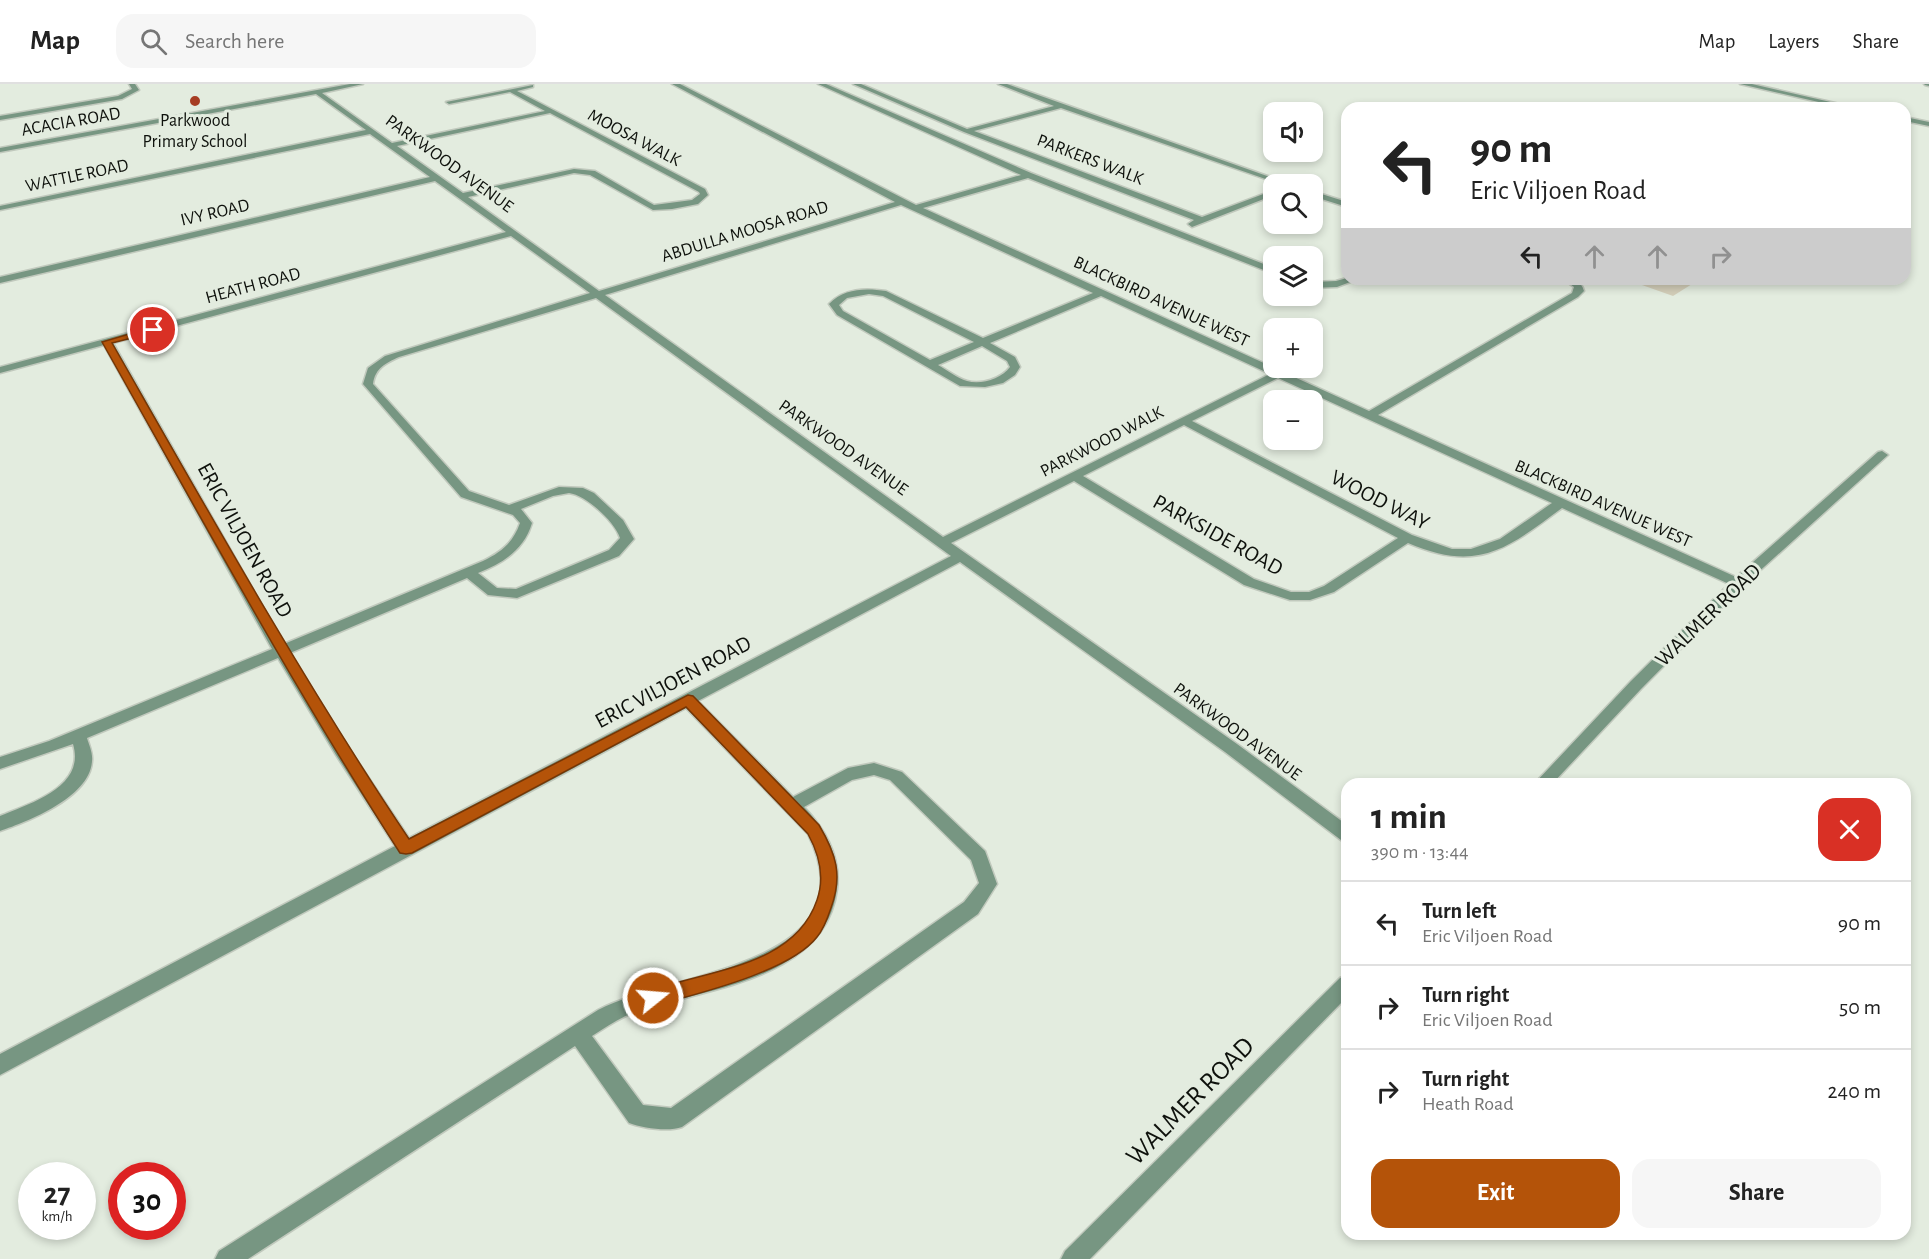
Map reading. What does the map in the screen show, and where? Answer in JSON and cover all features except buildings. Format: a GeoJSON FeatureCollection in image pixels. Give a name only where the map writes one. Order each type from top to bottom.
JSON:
{"type":"FeatureCollection","features":[{"type":"Feature","properties":{"kind":"street"},"geometry":{"type":"LineString","coordinates":[[0,118],[120,98],[136,90],[132,84]]}},
{"type":"Feature","properties":{"kind":"street","name":"ACACIA ROAD"},"geometry":{"type":"LineString","coordinates":[[0,150],[360,84]]}},
{"type":"Feature","properties":{"kind":"street","name":"BLACKBIRD AVENUE WEST"},"geometry":{"type":"LineString","coordinates":[[675,84],[902,202],[1263,368]]}},
{"type":"Feature","properties":{"kind":"street","name":"PARKERS WALK"},"geometry":{"type":"LineString","coordinates":[[821,84],[1028,175],[1263,267]]}},
{"type":"Feature","properties":{"kind":"street","name":"PARKERS WALK"},"geometry":{"type":"LineString","coordinates":[[856,84],[967,131],[1201,220]]}},
{"type":"Feature","properties":{"kind":"street"},"geometry":{"type":"LineString","coordinates":[[1001,84],[1263,176]]}},
{"type":"Feature","properties":{"kind":"street"},"geometry":{"type":"LineString","coordinates":[[1743,84],[1826,102]]}},
{"type":"Feature","properties":{"kind":"street"},"geometry":{"type":"LineString","coordinates":[[449,102],[531,86]]}},
{"type":"Feature","properties":{"kind":"street","name":"MOOSA WALK"},"geometry":{"type":"LineString","coordinates":[[462,196],[574,171],[592,173],[653,208],[695,202],[703,197],[702,191],[511,90]]}},
{"type":"Feature","properties":{"kind":"street","name":"PARKWOOD AVENUE"},"geometry":{"type":"LineString","coordinates":[[317,92],[1074,638],[1231,748],[1341,830]]}},
{"type":"Feature","properties":{"kind":"street","name":"PARKERS WALK"},"geometry":{"type":"LineString","coordinates":[[943,137],[1062,106]]}},
{"type":"Feature","properties":{"kind":"street"},"geometry":{"type":"LineString","coordinates":[[392,145],[552,111]]}},
{"type":"Feature","properties":{"kind":"street"},"geometry":{"type":"LineString","coordinates":[[1911,120],[1929,124]]}},
{"type":"Feature","properties":{"kind":"street","name":"WATTLE ROAD"},"geometry":{"type":"LineString","coordinates":[[0,208],[373,131]]}},
{"type":"Feature","properties":{"kind":"street"},"geometry":{"type":"LineString","coordinates":[[915,208],[1028,175]]}},
{"type":"Feature","properties":{"kind":"street","name":"IVY ROAD"},"geometry":{"type":"LineString","coordinates":[[0,280],[437,178]]}},
{"type":"Feature","properties":{"kind":"street"},"geometry":{"type":"LineString","coordinates":[[1173,231],[1263,196]]}},
{"type":"Feature","properties":{"kind":"street"},"geometry":{"type":"LineString","coordinates":[[1323,197],[1341,203]]}},
{"type":"Feature","properties":{"kind":"street","name":"ABDULLA MOOSA ROAD"},"geometry":{"type":"LineString","coordinates":[[511,509],[465,494],[368,384],[368,377],[375,366],[409,351],[902,202]]}},
{"type":"Feature","properties":{"kind":"street","name":"HEATH ROAD"},"geometry":{"type":"LineString","coordinates":[[0,370],[514,233]]}},
{"type":"Feature","properties":{"kind":"street"},"geometry":{"type":"LineString","coordinates":[[1323,285],[1341,283]]}},
{"type":"Feature","properties":{"kind":"street"},"geometry":{"type":"LineString","coordinates":[[1368,416],[1575,295],[1578,291],[1577,285]]}},
{"type":"Feature","properties":{"kind":"street"},"geometry":{"type":"LineString","coordinates":[[879,292],[982,342],[1014,362],[1012,372],[1007,377],[985,384],[964,384],[840,313],[834,304],[844,296],[854,293],[879,292]]}},
{"type":"Feature","properties":{"kind":"street"},"geometry":{"type":"LineString","coordinates":[[930,364],[1101,293]]}},
{"type":"Feature","properties":{"kind":"street","name":"ERIC VILJOEN ROAD"},"geometry":{"type":"LineString","coordinates":[[107,342],[282,651],[342,751],[406,848]]}},
{"type":"Feature","properties":{"kind":"street","name":"PARKWOOD WALK"},"geometry":{"type":"LineString","coordinates":[[943,542],[1269,378]]}},
{"type":"Feature","properties":{"kind":"street","name":"BLACKBIRD AVENUE WEST"},"geometry":{"type":"LineString","coordinates":[[1286,378],[1559,504],[1738,583]]}},
{"type":"Feature","properties":{"kind":"street","name":"WOOD WAY"},"geometry":{"type":"LineString","coordinates":[[1184,421],[1438,552],[1472,554],[1506,542],[1559,504]]}},
{"type":"Feature","properties":{"kind":"street","name":"WALMER ROAD"},"geometry":{"type":"LineString","coordinates":[[1548,778],[1738,583],[1882,455]]}},
{"type":"Feature","properties":{"kind":"street","name":"PARKSIDE ROAD"},"geometry":{"type":"LineString","coordinates":[[1074,476],[1249,582],[1290,596],[1311,596],[1329,589],[1407,538]]}},
{"type":"Feature","properties":{"kind":"street"},"geometry":{"type":"LineString","coordinates":[[469,573],[493,592],[517,594],[614,553],[627,539],[625,530],[587,494],[579,490],[555,492],[511,509]]}},
{"type":"Feature","properties":{"kind":"street"},"geometry":{"type":"LineString","coordinates":[[0,763],[28,755],[78,735],[499,559],[513,548],[523,535],[526,523],[517,512],[511,509]]}},
{"type":"Feature","properties":{"kind":"street","name":"ERIC VILJOEN ROAD"},"geometry":{"type":"LineString","coordinates":[[0,1065],[406,848],[962,556]]}},
{"type":"Feature","properties":{"kind":"street"},"geometry":{"type":"LineString","coordinates":[[227,1259],[578,1033],[619,1009],[729,977],[788,951],[811,932],[821,915],[829,892],[829,872],[825,849],[814,829],[688,700]]}},
{"type":"Feature","properties":{"kind":"street"},"geometry":{"type":"LineString","coordinates":[[0,824],[44,804],[69,787],[83,768],[84,760],[78,735]]}},
{"type":"Feature","properties":{"kind":"street"},"geometry":{"type":"LineString","coordinates":[[578,1033],[637,1115],[674,1119],[971,908],[988,884],[979,856],[896,776],[874,768],[848,774],[792,806]]}},
{"type":"Feature","properties":{"kind":"street","name":"WALMER ROAD"},"geometry":{"type":"LineString","coordinates":[[1073,1259],[1341,990]]}},
{"type":"Feature","properties":{"kind":"shaded area"},"geometry":{"type":"Polygon","coordinates":[[[1642,285],[1690,285],[1673,296],[1642,285]]]}},
{"type":"Feature","properties":{"kind":"place","name":"Parkwood Primary School"},"geometry":{"type":"Point","coordinates":[195,101]}},
{"type":"Feature","properties":{"kind":"route"},"geometry":{"type":"LineString","coordinates":[[153,330],[107,342],[282,651],[342,751],[406,848],[688,700],[814,829],[825,849],[829,872],[829,892],[821,915],[811,932],[788,951],[729,977],[653,998]]}}]}
